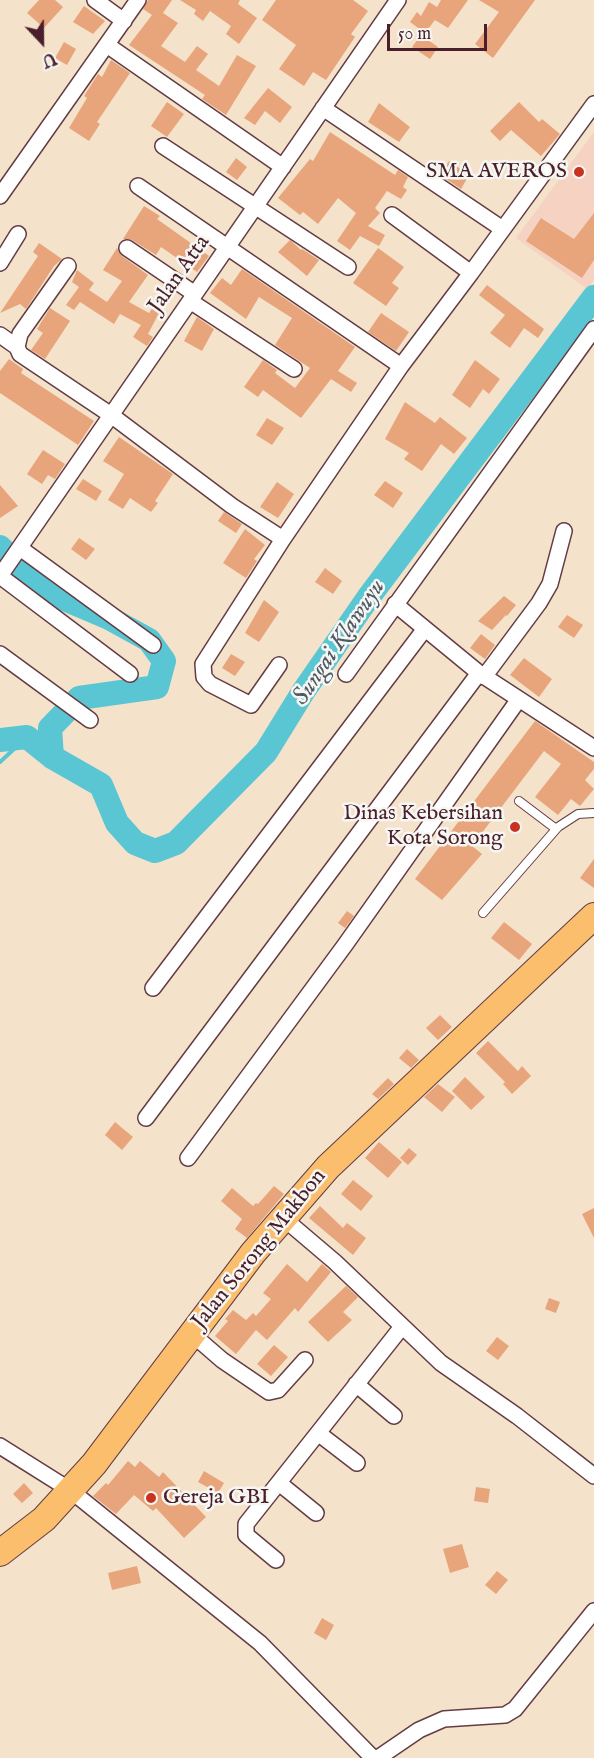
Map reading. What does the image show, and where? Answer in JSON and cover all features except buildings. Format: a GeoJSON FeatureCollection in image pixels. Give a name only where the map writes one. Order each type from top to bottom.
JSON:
{"type":"FeatureCollection","features":[{"type":"Feature","properties":{"kind":"highway","name":"Jalan Sorong Makbon"},"geometry":{"type":"LineString","coordinates":[[0,1553],[44,1519],[94,1464],[282,1217],[328,1167],[594,916]]}},
{"type":"Feature","properties":{"kind":"street"},"geometry":{"type":"LineString","coordinates":[[95,0],[124,21]]}},
{"type":"Feature","properties":{"kind":"street"},"geometry":{"type":"LineString","coordinates":[[0,196],[138,0]]}},
{"type":"Feature","properties":{"kind":"street","name":"Jalan Atta"},"geometry":{"type":"LineString","coordinates":[[0,576],[398,0]]}},
{"type":"Feature","properties":{"kind":"street"},"geometry":{"type":"LineString","coordinates":[[107,45],[283,167]]}},
{"type":"Feature","properties":{"kind":"street"},"geometry":{"type":"LineString","coordinates":[[279,665],[251,705],[210,684],[204,677],[203,664],[283,539],[401,366],[594,104]]}},
{"type":"Feature","properties":{"kind":"street"},"geometry":{"type":"LineString","coordinates":[[323,108],[501,228]]}},
{"type":"Feature","properties":{"kind":"street"},"geometry":{"type":"LineString","coordinates":[[163,147],[348,267]]}},
{"type":"Feature","properties":{"kind":"street"},"geometry":{"type":"LineString","coordinates":[[138,186],[401,366]]}},
{"type":"Feature","properties":{"kind":"street"},"geometry":{"type":"LineString","coordinates":[[392,216],[471,273]]}},
{"type":"Feature","properties":{"kind":"street"},"geometry":{"type":"LineString","coordinates":[[0,262],[18,234]]}},
{"type":"Feature","properties":{"kind":"street"},"geometry":{"type":"LineString","coordinates":[[127,248],[294,369]]}},
{"type":"Feature","properties":{"kind":"street"},"geometry":{"type":"LineString","coordinates":[[17,347],[20,334],[68,266]]}},
{"type":"Feature","properties":{"kind":"street"},"geometry":{"type":"LineString","coordinates":[[346,675],[594,329]]}},
{"type":"Feature","properties":{"kind":"street"},"geometry":{"type":"LineString","coordinates":[[0,335],[17,347],[20,354],[31,363],[111,415],[232,506],[283,539]]}},
{"type":"Feature","properties":{"kind":"street"},"geometry":{"type":"LineString","coordinates":[[146,1118],[539,603],[550,584],[564,531]]}},
{"type":"Feature","properties":{"kind":"street"},"geometry":{"type":"LineString","coordinates":[[20,548],[153,645]]}},
{"type":"Feature","properties":{"kind":"street"},"geometry":{"type":"LineString","coordinates":[[0,576],[130,674]]}},
{"type":"Feature","properties":{"kind":"street"},"geometry":{"type":"LineString","coordinates":[[395,604],[424,630],[482,675],[594,748]]}},
{"type":"Feature","properties":{"kind":"street"},"geometry":{"type":"LineString","coordinates":[[153,988],[424,630]]}},
{"type":"Feature","properties":{"kind":"street"},"geometry":{"type":"LineString","coordinates":[[0,654],[90,720]]}},
{"type":"Feature","properties":{"kind":"street"},"geometry":{"type":"LineString","coordinates":[[188,1158],[345,945],[519,699]]}},
{"type":"Feature","properties":{"kind":"street"},"geometry":{"type":"LineString","coordinates":[[282,1217],[335,1262],[401,1328],[441,1363],[517,1416],[594,1476]]}},
{"type":"Feature","properties":{"kind":"street"},"geometry":{"type":"LineString","coordinates":[[276,1560],[248,1538],[244,1529],[401,1328]]}},
{"type":"Feature","properties":{"kind":"street"},"geometry":{"type":"LineString","coordinates":[[192,1334],[222,1360],[269,1392],[278,1390],[305,1360]]}},
{"type":"Feature","properties":{"kind":"street"},"geometry":{"type":"LineString","coordinates":[[356,1384],[394,1416]]}},
{"type":"Feature","properties":{"kind":"street"},"geometry":{"type":"LineString","coordinates":[[318,1433],[357,1463]]}},
{"type":"Feature","properties":{"kind":"street"},"geometry":{"type":"LineString","coordinates":[[0,1446],[69,1490],[260,1643],[373,1758]]}},
{"type":"Feature","properties":{"kind":"street"},"geometry":{"type":"LineString","coordinates":[[279,1483],[316,1513]]}},
{"type":"Feature","properties":{"kind":"street"},"geometry":{"type":"LineString","coordinates":[[378,1758],[419,1730],[444,1719],[506,1715],[515,1709],[594,1611]]}},
{"type":"Feature","properties":{"kind":"lane"},"geometry":{"type":"LineString","coordinates":[[519,801],[556,829]]}},
{"type":"Feature","properties":{"kind":"lane"},"geometry":{"type":"LineString","coordinates":[[483,913],[556,829],[578,814],[594,813]]}},
{"type":"Feature","properties":{"kind":"shaded area","name":"SMA AVEROS"},"geometry":{"type":"Polygon","coordinates":[[[594,132],[594,213],[578,234],[594,252],[542,218],[526,241],[582,278],[594,260],[594,280],[587,289],[516,238],[594,132]]]}},
{"type":"Feature","properties":{"kind":"waterway","name":"Sungai Klawuyu"},"geometry":{"type":"LineString","coordinates":[[0,547],[43,590],[109,618],[149,640],[164,661],[157,687],[79,698],[50,728],[52,757],[101,785],[117,823],[135,843],[155,851],[176,843],[266,752],[303,692],[368,598],[594,297]]}},
{"type":"Feature","properties":{"kind":"waterway","name":"Sungai Klawuyu"},"geometry":{"type":"LineString","coordinates":[[0,762],[27,737]]}},
{"type":"Feature","properties":{"kind":"waterway","name":"Sungai Klawuyu"},"geometry":{"type":"LineString","coordinates":[[0,740],[27,737],[52,757]]}},
{"type":"Feature","properties":{"kind":"place","name":"SMA AVEROS"},"geometry":{"type":"Point","coordinates":[579,172]}},
{"type":"Feature","properties":{"kind":"place","name":"Dinas Kebersihan Kota Sorong"},"geometry":{"type":"Point","coordinates":[515,827]}},
{"type":"Feature","properties":{"kind":"place","name":"Gereja GBI"},"geometry":{"type":"Point","coordinates":[151,1498]}}]}
